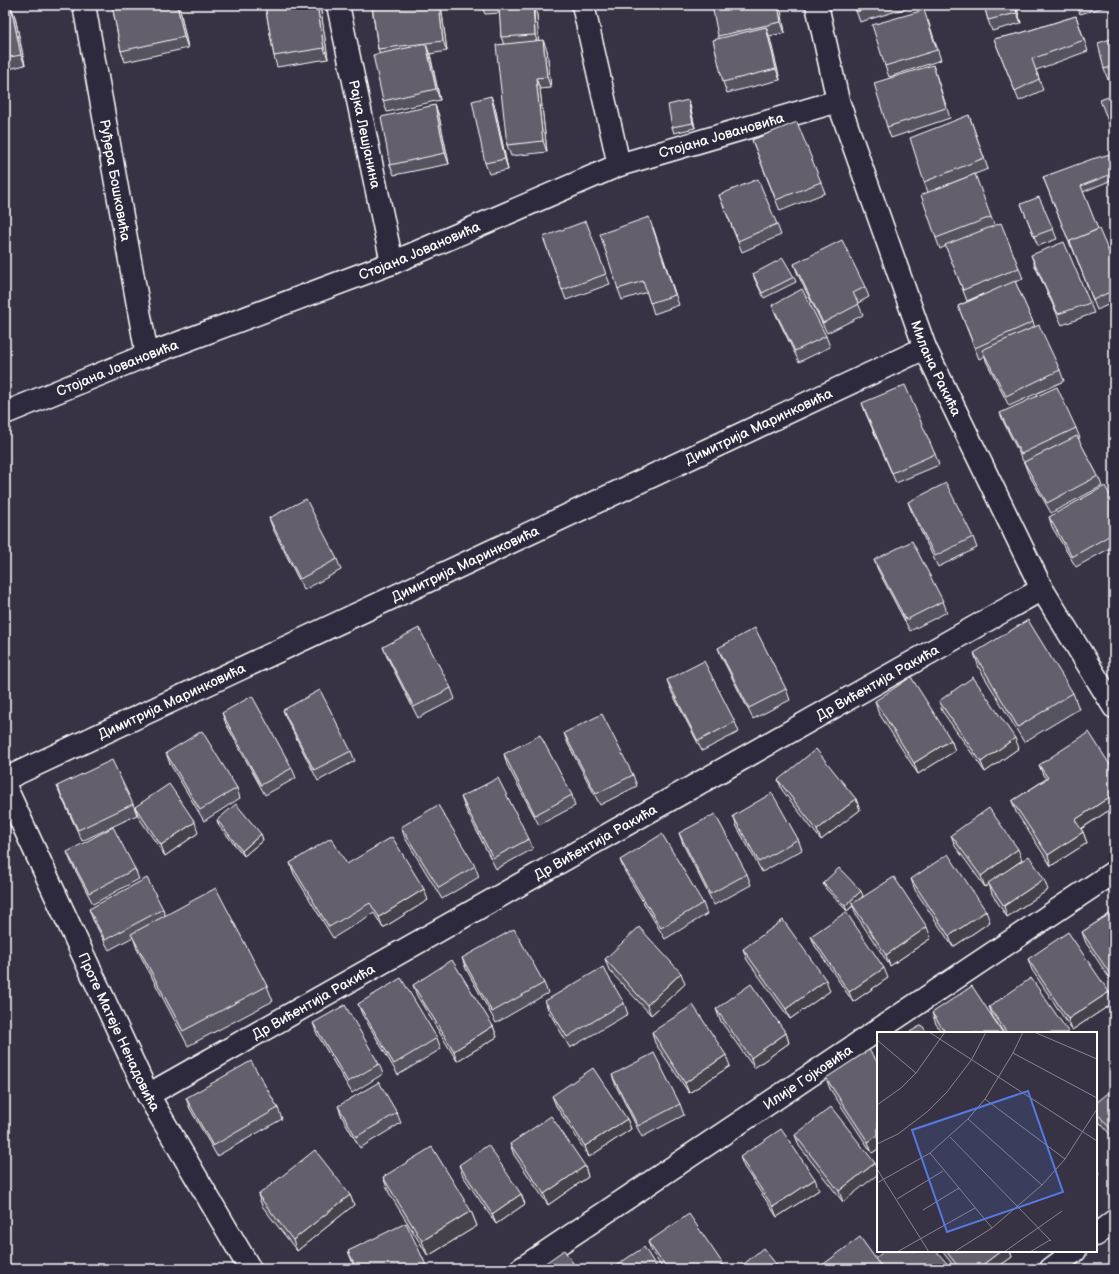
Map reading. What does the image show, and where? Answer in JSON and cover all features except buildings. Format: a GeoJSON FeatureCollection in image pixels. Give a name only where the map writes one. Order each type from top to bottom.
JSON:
{"type":"FeatureCollection","features":[{"type":"Feature","properties":{"kind":"street","name":"Руђера Бошковића"},"geometry":{"type":"LineString","coordinates":[[84,5],[146,355]]}},
{"type":"Feature","properties":{"kind":"street","name":"Рајка Лешјанина"},"geometry":{"type":"LineString","coordinates":[[338,5],[392,263]]}},
{"type":"Feature","properties":{"kind":"street"},"geometry":{"type":"LineString","coordinates":[[583,5],[619,165]]}},
{"type":"Feature","properties":{"kind":"street","name":"Милана Ракића"},"geometry":{"type":"LineString","coordinates":[[817,5],[838,101],[925,348],[1042,589],[1114,707]]}},
{"type":"Feature","properties":{"kind":"street","name":"Стојана Јовановића"},"geometry":{"type":"LineString","coordinates":[[5,413],[146,355],[392,263],[619,165],[838,101]]}},
{"type":"Feature","properties":{"kind":"street","name":"Димитрија Маринковића"},"geometry":{"type":"LineString","coordinates":[[5,779],[925,348]]}},
{"type":"Feature","properties":{"kind":"street","name":"Др Вићентија Ракића"},"geometry":{"type":"LineString","coordinates":[[148,1095],[1042,589]]}},
{"type":"Feature","properties":{"kind":"street","name":"Проте Матеје Ненадовића"},"geometry":{"type":"LineString","coordinates":[[5,786],[148,1095],[250,1269]]}},
{"type":"Feature","properties":{"kind":"street","name":"Илије Гојковића"},"geometry":{"type":"LineString","coordinates":[[521,1269],[1114,872]]}},
{"type":"Feature","properties":{"kind":"street"},"geometry":{"type":"LineString","coordinates":[[1097,1234],[1114,1221]]}},
{"type":"Feature","properties":{"kind":"street"},"geometry":{"type":"LineString","coordinates":[[1051,1269],[1074,1252]]}}]}
